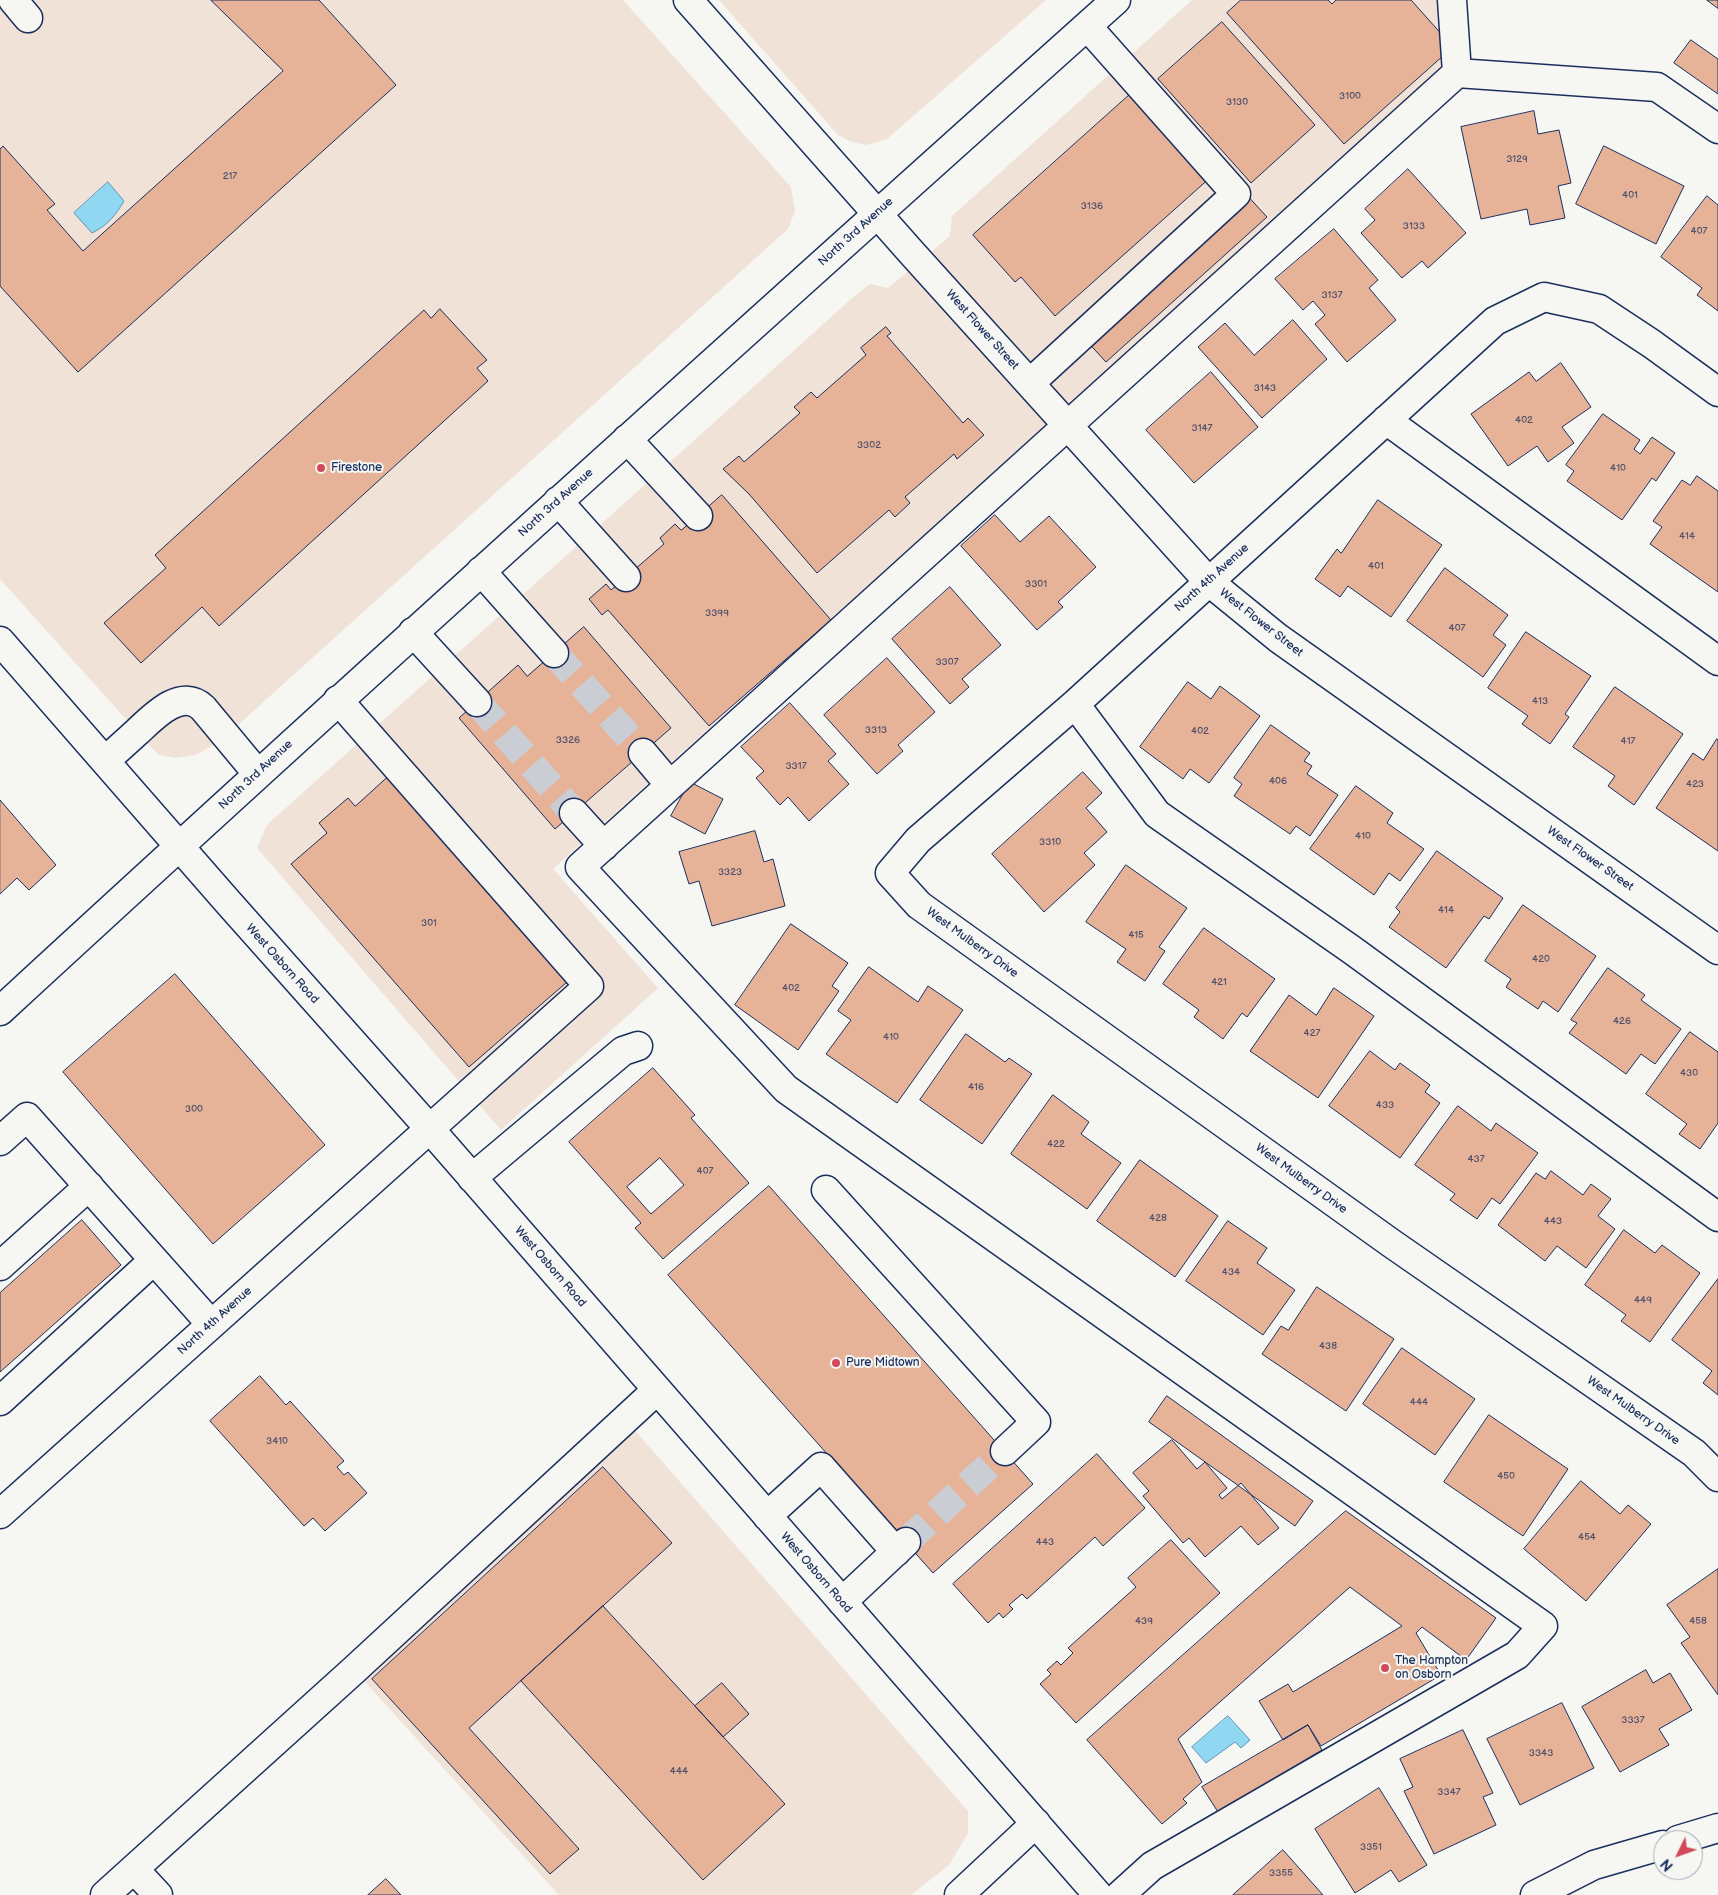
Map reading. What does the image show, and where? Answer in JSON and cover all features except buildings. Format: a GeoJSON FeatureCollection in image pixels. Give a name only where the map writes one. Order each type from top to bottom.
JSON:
{"type":"FeatureCollection","features":[{"type":"Feature","properties":{"kind":"street","name":"West Flower Street"},"geometry":{"type":"LineString","coordinates":[[688,0],[1208,581],[1278,638],[1718,950]]}},
{"type":"Feature","properties":{"kind":"street","name":"North 3rd Avenue"},"geometry":{"type":"LineString","coordinates":[[0,1011],[413,632],[1116,0]]}},
{"type":"Feature","properties":{"kind":"street"},"geometry":{"type":"LineString","coordinates":[[1452,0],[1457,74]]}},
{"type":"Feature","properties":{"kind":"street"},"geometry":{"type":"LineString","coordinates":[[1030,383],[1236,194],[1087,26]]}},
{"type":"Feature","properties":{"kind":"street"},"geometry":{"type":"LineString","coordinates":[[1120,1895],[1152,1866],[1517,1655],[1543,1626],[786,1089],[580,867],[670,785],[753,699],[1069,425],[1457,74],[1657,87],[1718,129]]}},
{"type":"Feature","properties":{"kind":"street","name":"North 4th Avenue"},"geometry":{"type":"LineString","coordinates":[[890,873],[918,840],[1075,704],[1495,321],[1544,296],[1599,309],[1652,344],[1718,392]]}},
{"type":"Feature","properties":{"kind":"street"},"geometry":{"type":"LineString","coordinates":[[1386,420],[1718,661]]}},
{"type":"Feature","properties":{"kind":"street"},"geometry":{"type":"LineString","coordinates":[[627,439],[698,516]]}},
{"type":"Feature","properties":{"kind":"street"},"geometry":{"type":"LineString","coordinates":[[558,501],[626,577]]}},
{"type":"Feature","properties":{"kind":"street"},"geometry":{"type":"LineString","coordinates":[[481,571],[554,653]]}},
{"type":"Feature","properties":{"kind":"street"},"geometry":{"type":"LineString","coordinates":[[413,632],[478,702]]}},
{"type":"Feature","properties":{"kind":"street","name":"West Osborn Road"},"geometry":{"type":"LineString","coordinates":[[0,642],[429,1128],[1098,1895]]}},
{"type":"Feature","properties":{"kind":"street","name":"North 4th Avenue"},"geometry":{"type":"LineString","coordinates":[[0,1514],[589,986],[338,700]]}},
{"type":"Feature","properties":{"kind":"street"},"geometry":{"type":"LineString","coordinates":[[105,761],[156,713],[176,702],[191,701],[198,703],[204,708],[257,774]]}},
{"type":"Feature","properties":{"kind":"street"},"geometry":{"type":"LineString","coordinates":[[1075,704],[1157,814],[1352,950],[1718,1217]]}},
{"type":"Feature","properties":{"kind":"street"},"geometry":{"type":"LineString","coordinates":[[643,753],[670,785]]}},
{"type":"Feature","properties":{"kind":"street"},"geometry":{"type":"LineString","coordinates":[[574,812],[604,846]]}},
{"type":"Feature","properties":{"kind":"street","name":"West Mulberry Drive"},"geometry":{"type":"LineString","coordinates":[[890,873],[918,905],[1391,1243],[1694,1454],[1718,1477]]}},
{"type":"Feature","properties":{"kind":"street"},"geometry":{"type":"LineString","coordinates":[[472,1178],[623,1051],[638,1046]]}},
{"type":"Feature","properties":{"kind":"street"},"geometry":{"type":"LineString","coordinates":[[0,1141],[26,1117],[211,1324]]}},
{"type":"Feature","properties":{"kind":"street"},"geometry":{"type":"LineString","coordinates":[[0,1266],[88,1186]]}},
{"type":"Feature","properties":{"kind":"street"},"geometry":{"type":"LineString","coordinates":[[826,1190],[1036,1422],[1005,1451]]}},
{"type":"Feature","properties":{"kind":"street"},"geometry":{"type":"LineString","coordinates":[[0,1401],[154,1260]]}},
{"type":"Feature","properties":{"kind":"street"},"geometry":{"type":"LineString","coordinates":[[105,1895],[657,1390]]}},
{"type":"Feature","properties":{"kind":"street"},"geometry":{"type":"LineString","coordinates":[[767,1516],[821,1467],[901,1547],[842,1602]]}},
{"type":"Feature","properties":{"kind":"street"},"geometry":{"type":"LineString","coordinates":[[959,1895],[1036,1823]]}},
{"type":"Feature","properties":{"kind":"street"},"geometry":{"type":"LineString","coordinates":[[1703,1832],[1718,1828]]}},
{"type":"Feature","properties":{"kind":"street"},"geometry":{"type":"LineString","coordinates":[[1535,1895],[1594,1865],[1653,1847]]}},
{"type":"Feature","properties":{"kind":"street"},"geometry":{"type":"LineString","coordinates":[[134,1869],[158,1895]]}},
{"type":"Feature","properties":{"kind":"shaded area"},"geometry":{"type":"Polygon","coordinates":[[[0,0],[623,0],[791,187],[795,211],[788,229],[218,743],[195,755],[176,758],[159,755],[0,579],[0,0]]]}},
{"type":"Feature","properties":{"kind":"shaded area"},"geometry":{"type":"Polygon","coordinates":[[[719,0],[1046,0],[887,139],[867,145],[852,142],[838,135],[719,0]]]}},
{"type":"Feature","properties":{"kind":"shaded area"},"geometry":{"type":"Polygon","coordinates":[[[1192,0],[1449,0],[1455,56],[553,869],[658,988],[501,1130],[257,848],[267,825],[851,299],[870,284],[888,288],[950,236],[952,216],[1192,0]]]}},
{"type":"Feature","properties":{"kind":"shaded area"},"geometry":{"type":"Polygon","coordinates":[[[625,1419],[968,1811],[968,1833],[949,1865],[911,1895],[559,1895],[354,1670],[625,1419]]]}},
{"type":"Feature","properties":{"kind":"water"},"geometry":{"type":"Polygon","coordinates":[[[108,182],[124,201],[111,220],[92,233],[74,213],[108,182]]]}},
{"type":"Feature","properties":{"kind":"water"},"geometry":{"type":"Polygon","coordinates":[[[1228,1716],[1250,1740],[1241,1748],[1235,1742],[1206,1763],[1192,1747],[1228,1716]]]}},
{"type":"Feature","properties":{"kind":"tunnel"},"geometry":{"type":"LineString","coordinates":[[554,653],[643,753]]}},
{"type":"Feature","properties":{"kind":"tunnel"},"geometry":{"type":"LineString","coordinates":[[477,702],[574,813]]}},
{"type":"Feature","properties":{"kind":"tunnel"},"geometry":{"type":"LineString","coordinates":[[906,1542],[1005,1451]]}},
{"type":"Feature","properties":{"kind":"place","name":"Firestone"},"geometry":{"type":"Point","coordinates":[321,468]}},
{"type":"Feature","properties":{"kind":"place","name":"Pure Midtown"},"geometry":{"type":"Point","coordinates":[836,1363]}},
{"type":"Feature","properties":{"kind":"place","name":"The Hampton on Osborn"},"geometry":{"type":"Point","coordinates":[1385,1668]}}]}
